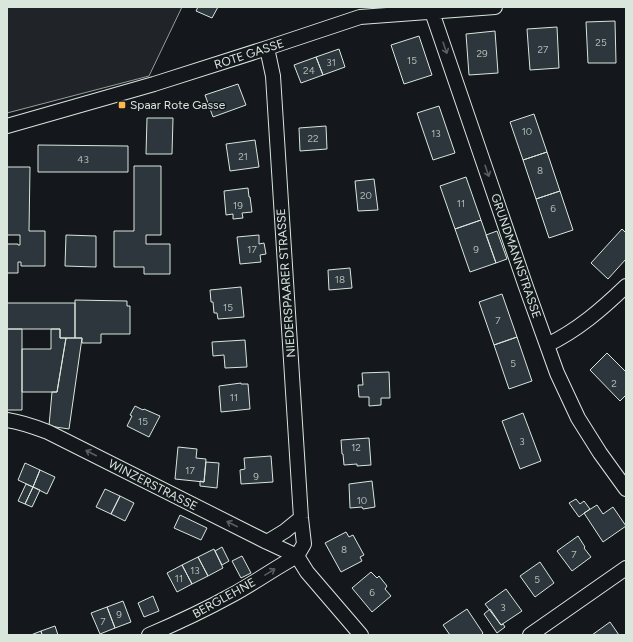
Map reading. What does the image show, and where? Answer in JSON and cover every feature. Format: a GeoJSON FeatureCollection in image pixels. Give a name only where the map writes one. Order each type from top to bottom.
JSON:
{"type":"FeatureCollection","features":[{"type":"Feature","properties":{"kind":"street","name":"ROTE GASSE"},"geometry":{"type":"LineString","coordinates":[[7,126],[154,84],[360,17],[426,10],[495,7]]}},
{"type":"Feature","properties":{"kind":"street","name":"GRUNDMANNSTRASSE"},"geometry":{"type":"LineString","coordinates":[[426,10],[557,373],[578,418],[626,489]]}},
{"type":"Feature","properties":{"kind":"street","name":"NIEDERSPAARER STRASSE"},"geometry":{"type":"LineString","coordinates":[[267,48],[273,76],[301,518],[304,544],[297,556]]}},
{"type":"Feature","properties":{"kind":"street"},"geometry":{"type":"LineString","coordinates":[[547,345],[576,329],[606,305],[626,286]]}},
{"type":"Feature","properties":{"kind":"street","name":"WINZERSTRASSE"},"geometry":{"type":"LineString","coordinates":[[7,420],[15,421],[48,432],[266,542],[297,556]]}},
{"type":"Feature","properties":{"kind":"street"},"geometry":{"type":"LineString","coordinates":[[266,542],[285,531],[301,518]]}},
{"type":"Feature","properties":{"kind":"street"},"geometry":{"type":"LineString","coordinates":[[297,556],[307,572],[361,635]]}},
{"type":"Feature","properties":{"kind":"street","name":"BERGLEHNE"},"geometry":{"type":"LineString","coordinates":[[149,635],[232,595],[297,556]]}},
{"type":"Feature","properties":{"kind":"street"},"geometry":{"type":"LineString","coordinates":[[530,635],[626,568]]}},
{"type":"Feature","properties":{"kind":"shaded area"},"geometry":{"type":"Polygon","coordinates":[[[7,7],[182,7],[149,76],[7,113],[7,7]]]}},
{"type":"Feature","properties":{"kind":"building"},"geometry":{"type":"Polygon","coordinates":[[[198,7],[218,7],[212,18],[196,11],[198,7]]]}},
{"type":"Feature","properties":{"kind":"building"},"geometry":{"type":"Polygon","coordinates":[[[615,21],[616,63],[588,63],[586,22],[615,21]]]}},
{"type":"Feature","properties":{"kind":"building"},"geometry":{"type":"Polygon","coordinates":[[[557,27],[559,68],[530,70],[527,29],[557,27]]]}},
{"type":"Feature","properties":{"kind":"building"},"geometry":{"type":"Polygon","coordinates":[[[495,31],[498,73],[469,75],[466,34],[495,31]]]}},
{"type":"Feature","properties":{"kind":"building"},"geometry":{"type":"Polygon","coordinates":[[[419,36],[432,75],[404,84],[391,45],[419,36]]]}},
{"type":"Feature","properties":{"kind":"building"},"geometry":{"type":"Polygon","coordinates":[[[339,49],[345,67],[323,75],[316,57],[339,49]]]}},
{"type":"Feature","properties":{"kind":"building"},"geometry":{"type":"Polygon","coordinates":[[[316,57],[323,75],[301,83],[294,65],[316,57]]]}},
{"type":"Feature","properties":{"kind":"building"},"geometry":{"type":"Polygon","coordinates":[[[238,84],[246,105],[213,117],[205,95],[238,84]]]}},
{"type":"Feature","properties":{"kind":"building"},"geometry":{"type":"Polygon","coordinates":[[[439,106],[455,153],[433,160],[417,113],[439,106]]]}},
{"type":"Feature","properties":{"kind":"building"},"geometry":{"type":"Polygon","coordinates":[[[534,114],[547,152],[523,160],[510,122],[534,114]]]}},
{"type":"Feature","properties":{"kind":"building"},"geometry":{"type":"Polygon","coordinates":[[[147,118],[173,118],[172,154],[146,154],[147,118]]]}},
{"type":"Feature","properties":{"kind":"building"},"geometry":{"type":"Polygon","coordinates":[[[326,126],[327,149],[300,151],[299,128],[326,126]]]}},
{"type":"Feature","properties":{"kind":"building"},"geometry":{"type":"Polygon","coordinates":[[[255,140],[259,167],[230,171],[226,144],[255,140]]]}},
{"type":"Feature","properties":{"kind":"building"},"geometry":{"type":"Polygon","coordinates":[[[38,145],[128,146],[128,172],[38,172],[38,145]]]}},
{"type":"Feature","properties":{"kind":"building"},"geometry":{"type":"Polygon","coordinates":[[[547,152],[560,191],[536,199],[523,160],[547,152]]]}},
{"type":"Feature","properties":{"kind":"building"},"geometry":{"type":"Polygon","coordinates":[[[134,166],[161,166],[161,235],[146,235],[146,244],[170,244],[170,274],[144,274],[144,267],[114,267],[114,231],[134,231],[134,166]]]}},
{"type":"Feature","properties":{"kind":"building"},"geometry":{"type":"Polygon","coordinates":[[[7,167],[30,167],[29,231],[45,231],[45,266],[21,266],[21,262],[18,262],[18,273],[7,273],[7,244],[20,245],[20,235],[7,235],[7,167]]]}},
{"type":"Feature","properties":{"kind":"building"},"geometry":{"type":"Polygon","coordinates":[[[466,177],[481,220],[455,229],[440,186],[466,177]]]}},
{"type":"Feature","properties":{"kind":"building"},"geometry":{"type":"Polygon","coordinates":[[[374,179],[378,210],[358,211],[355,181],[374,179]]]}},
{"type":"Feature","properties":{"kind":"building"},"geometry":{"type":"Polygon","coordinates":[[[248,188],[252,212],[242,213],[243,218],[233,219],[233,214],[226,215],[224,191],[248,188]]]}},
{"type":"Feature","properties":{"kind":"building"},"geometry":{"type":"Polygon","coordinates":[[[560,191],[573,230],[549,238],[536,199],[560,191]]]}},
{"type":"Feature","properties":{"kind":"building"},"geometry":{"type":"Polygon","coordinates":[[[481,220],[496,263],[470,272],[455,229],[481,220]]]}},
{"type":"Feature","properties":{"kind":"building"},"geometry":{"type":"Polygon","coordinates":[[[622,229],[626,233],[626,259],[608,279],[591,263],[622,229]]]}},
{"type":"Feature","properties":{"kind":"building"},"geometry":{"type":"Polygon","coordinates":[[[497,231],[507,259],[496,263],[486,235],[497,231]]]}},
{"type":"Feature","properties":{"kind":"building"},"geometry":{"type":"Polygon","coordinates":[[[66,235],[96,236],[96,267],[65,266],[66,235]]]}},
{"type":"Feature","properties":{"kind":"building"},"geometry":{"type":"Polygon","coordinates":[[[259,235],[259,244],[264,243],[266,254],[260,255],[261,262],[240,264],[237,237],[259,235]]]}},
{"type":"Feature","properties":{"kind":"building"},"geometry":{"type":"Polygon","coordinates":[[[350,268],[352,288],[329,290],[328,270],[350,268]]]}},
{"type":"Feature","properties":{"kind":"building"},"geometry":{"type":"Polygon","coordinates":[[[241,287],[244,317],[218,319],[217,313],[214,313],[210,290],[241,287]]]}},
{"type":"Feature","properties":{"kind":"building"},"geometry":{"type":"Polygon","coordinates":[[[502,294],[517,337],[494,345],[479,302],[502,294]]]}},
{"type":"Feature","properties":{"kind":"building"},"geometry":{"type":"Polygon","coordinates":[[[75,300],[127,301],[127,306],[130,306],[130,334],[101,334],[101,343],[82,343],[82,338],[75,338],[75,300]]]}},
{"type":"Feature","properties":{"kind":"building"},"geometry":{"type":"Polygon","coordinates":[[[7,303],[75,303],[75,338],[60,338],[60,329],[7,329],[7,303]]]}},
{"type":"Feature","properties":{"kind":"building"},"geometry":{"type":"Polygon","coordinates":[[[7,329],[22,329],[22,410],[7,410],[7,329]]]}},
{"type":"Feature","properties":{"kind":"building"},"geometry":{"type":"Polygon","coordinates":[[[51,329],[60,329],[60,338],[66,338],[57,392],[22,392],[22,349],[51,349],[51,329]]]}},
{"type":"Feature","properties":{"kind":"building"},"geometry":{"type":"Polygon","coordinates":[[[517,337],[532,381],[509,389],[494,345],[517,337]]]}},
{"type":"Feature","properties":{"kind":"building"},"geometry":{"type":"Polygon","coordinates":[[[66,338],[82,338],[69,429],[49,426],[52,392],[57,392],[66,338]]]}},
{"type":"Feature","properties":{"kind":"building"},"geometry":{"type":"Polygon","coordinates":[[[245,340],[247,367],[225,368],[224,355],[213,356],[212,342],[245,340]]]}},
{"type":"Feature","properties":{"kind":"building"},"geometry":{"type":"Polygon","coordinates":[[[607,353],[626,372],[626,395],[620,401],[590,370],[607,353]]]}},
{"type":"Feature","properties":{"kind":"building"},"geometry":{"type":"Polygon","coordinates":[[[389,372],[390,398],[381,398],[381,405],[369,406],[369,397],[359,397],[358,385],[363,385],[362,373],[389,372]]]}},
{"type":"Feature","properties":{"kind":"building"},"geometry":{"type":"Polygon","coordinates":[[[241,383],[248,384],[250,409],[221,412],[219,386],[241,383]]]}},
{"type":"Feature","properties":{"kind":"building"},"geometry":{"type":"Polygon","coordinates":[[[135,406],[160,416],[149,437],[127,426],[132,416],[130,415],[135,406]]]}},
{"type":"Feature","properties":{"kind":"building"},"geometry":{"type":"Polygon","coordinates":[[[523,413],[541,461],[520,469],[502,421],[523,413]]]}},
{"type":"Feature","properties":{"kind":"building"},"geometry":{"type":"Polygon","coordinates":[[[369,438],[371,465],[344,465],[341,440],[369,438]]]}},
{"type":"Feature","properties":{"kind":"building"},"geometry":{"type":"Polygon","coordinates":[[[178,447],[197,449],[196,458],[206,459],[204,482],[175,479],[178,447]]]}},
{"type":"Feature","properties":{"kind":"building"},"geometry":{"type":"Polygon","coordinates":[[[271,456],[273,482],[241,484],[240,470],[245,469],[244,458],[271,456]]]}},
{"type":"Feature","properties":{"kind":"building"},"geometry":{"type":"Polygon","coordinates":[[[206,462],[219,463],[217,488],[200,486],[200,481],[204,482],[206,462]]]}},
{"type":"Feature","properties":{"kind":"building"},"geometry":{"type":"Polygon","coordinates":[[[25,463],[40,470],[33,487],[18,480],[25,463]]]}},
{"type":"Feature","properties":{"kind":"building"},"geometry":{"type":"Polygon","coordinates":[[[40,470],[55,477],[47,494],[33,487],[40,470]]]}},
{"type":"Feature","properties":{"kind":"building"},"geometry":{"type":"Polygon","coordinates":[[[372,481],[375,507],[363,509],[362,507],[350,508],[349,484],[372,481]]]}},
{"type":"Feature","properties":{"kind":"building"},"geometry":{"type":"Polygon","coordinates":[[[26,484],[33,487],[25,504],[18,501],[26,484]]]}},
{"type":"Feature","properties":{"kind":"building"},"geometry":{"type":"Polygon","coordinates":[[[33,487],[40,490],[32,507],[25,504],[33,487]]]}},
{"type":"Feature","properties":{"kind":"building"},"geometry":{"type":"Polygon","coordinates":[[[105,489],[120,496],[111,514],[96,507],[105,489]]]}},
{"type":"Feature","properties":{"kind":"building"},"geometry":{"type":"Polygon","coordinates":[[[120,496],[134,503],[125,521],[111,514],[120,496]]]}},
{"type":"Feature","properties":{"kind":"building"},"geometry":{"type":"Polygon","coordinates":[[[576,499],[580,504],[584,501],[590,509],[579,517],[569,503],[576,499]]]}},
{"type":"Feature","properties":{"kind":"building"},"geometry":{"type":"Polygon","coordinates":[[[597,505],[603,514],[613,507],[626,526],[603,542],[584,513],[597,505]]]}},
{"type":"Feature","properties":{"kind":"building"},"geometry":{"type":"Polygon","coordinates":[[[180,515],[207,528],[201,540],[174,528],[180,515]]]}},
{"type":"Feature","properties":{"kind":"building"},"geometry":{"type":"Polygon","coordinates":[[[346,532],[349,537],[353,535],[364,555],[360,557],[362,561],[341,572],[325,543],[346,532]]]}},
{"type":"Feature","properties":{"kind":"building"},"geometry":{"type":"Polygon","coordinates":[[[578,536],[585,547],[584,548],[591,557],[572,571],[557,551],[578,536]]]}},
{"type":"Feature","properties":{"kind":"building"},"geometry":{"type":"Polygon","coordinates":[[[222,547],[229,561],[222,565],[215,551],[222,547]]]}},
{"type":"Feature","properties":{"kind":"building"},"geometry":{"type":"Polygon","coordinates":[[[214,549],[223,568],[208,576],[198,557],[214,549]]]}},
{"type":"Feature","properties":{"kind":"building"},"geometry":{"type":"Polygon","coordinates":[[[242,556],[251,573],[241,578],[232,561],[242,556]]]}},
{"type":"Feature","properties":{"kind":"building"},"geometry":{"type":"Polygon","coordinates":[[[198,557],[208,576],[192,584],[182,565],[198,557]]]}},
{"type":"Feature","properties":{"kind":"building"},"geometry":{"type":"Polygon","coordinates":[[[540,562],[554,583],[535,597],[520,576],[540,562]]]}},
{"type":"Feature","properties":{"kind":"building"},"geometry":{"type":"Polygon","coordinates":[[[182,565],[192,584],[177,592],[167,573],[182,565]]]}},
{"type":"Feature","properties":{"kind":"building"},"geometry":{"type":"Polygon","coordinates":[[[371,572],[377,578],[379,576],[387,586],[385,589],[391,596],[372,612],[352,588],[371,572]]]}},
{"type":"Feature","properties":{"kind":"building"},"geometry":{"type":"Polygon","coordinates":[[[506,589],[522,611],[501,625],[485,604],[506,589]]]}},
{"type":"Feature","properties":{"kind":"building"},"geometry":{"type":"Polygon","coordinates":[[[153,596],[159,611],[144,617],[138,603],[153,596]]]}},
{"type":"Feature","properties":{"kind":"building"},"geometry":{"type":"Polygon","coordinates":[[[123,601],[131,622],[115,628],[107,607],[123,601]]]}},
{"type":"Feature","properties":{"kind":"building"},"geometry":{"type":"Polygon","coordinates":[[[107,607],[115,628],[100,634],[91,613],[107,607]]]}},
{"type":"Feature","properties":{"kind":"building"},"geometry":{"type":"Polygon","coordinates":[[[467,609],[483,633],[481,635],[450,635],[443,625],[467,609]]]}},
{"type":"Feature","properties":{"kind":"building"},"geometry":{"type":"Polygon","coordinates":[[[490,609],[501,625],[503,624],[505,627],[497,633],[484,614],[490,609]]]}},
{"type":"Feature","properties":{"kind":"building"},"geometry":{"type":"Polygon","coordinates":[[[610,622],[619,635],[592,635],[610,622]]]}},
{"type":"Feature","properties":{"kind":"building"},"geometry":{"type":"Polygon","coordinates":[[[55,626],[58,635],[42,635],[41,631],[55,626]]]}},
{"type":"Feature","properties":{"kind":"building"},"geometry":{"type":"Polygon","coordinates":[[[41,631],[42,635],[31,635],[41,631]]]}},
{"type":"Feature","properties":{"kind":"place","name":"Spaar Rote Gasse"},"geometry":{"type":"Point","coordinates":[122,105]}}]}
